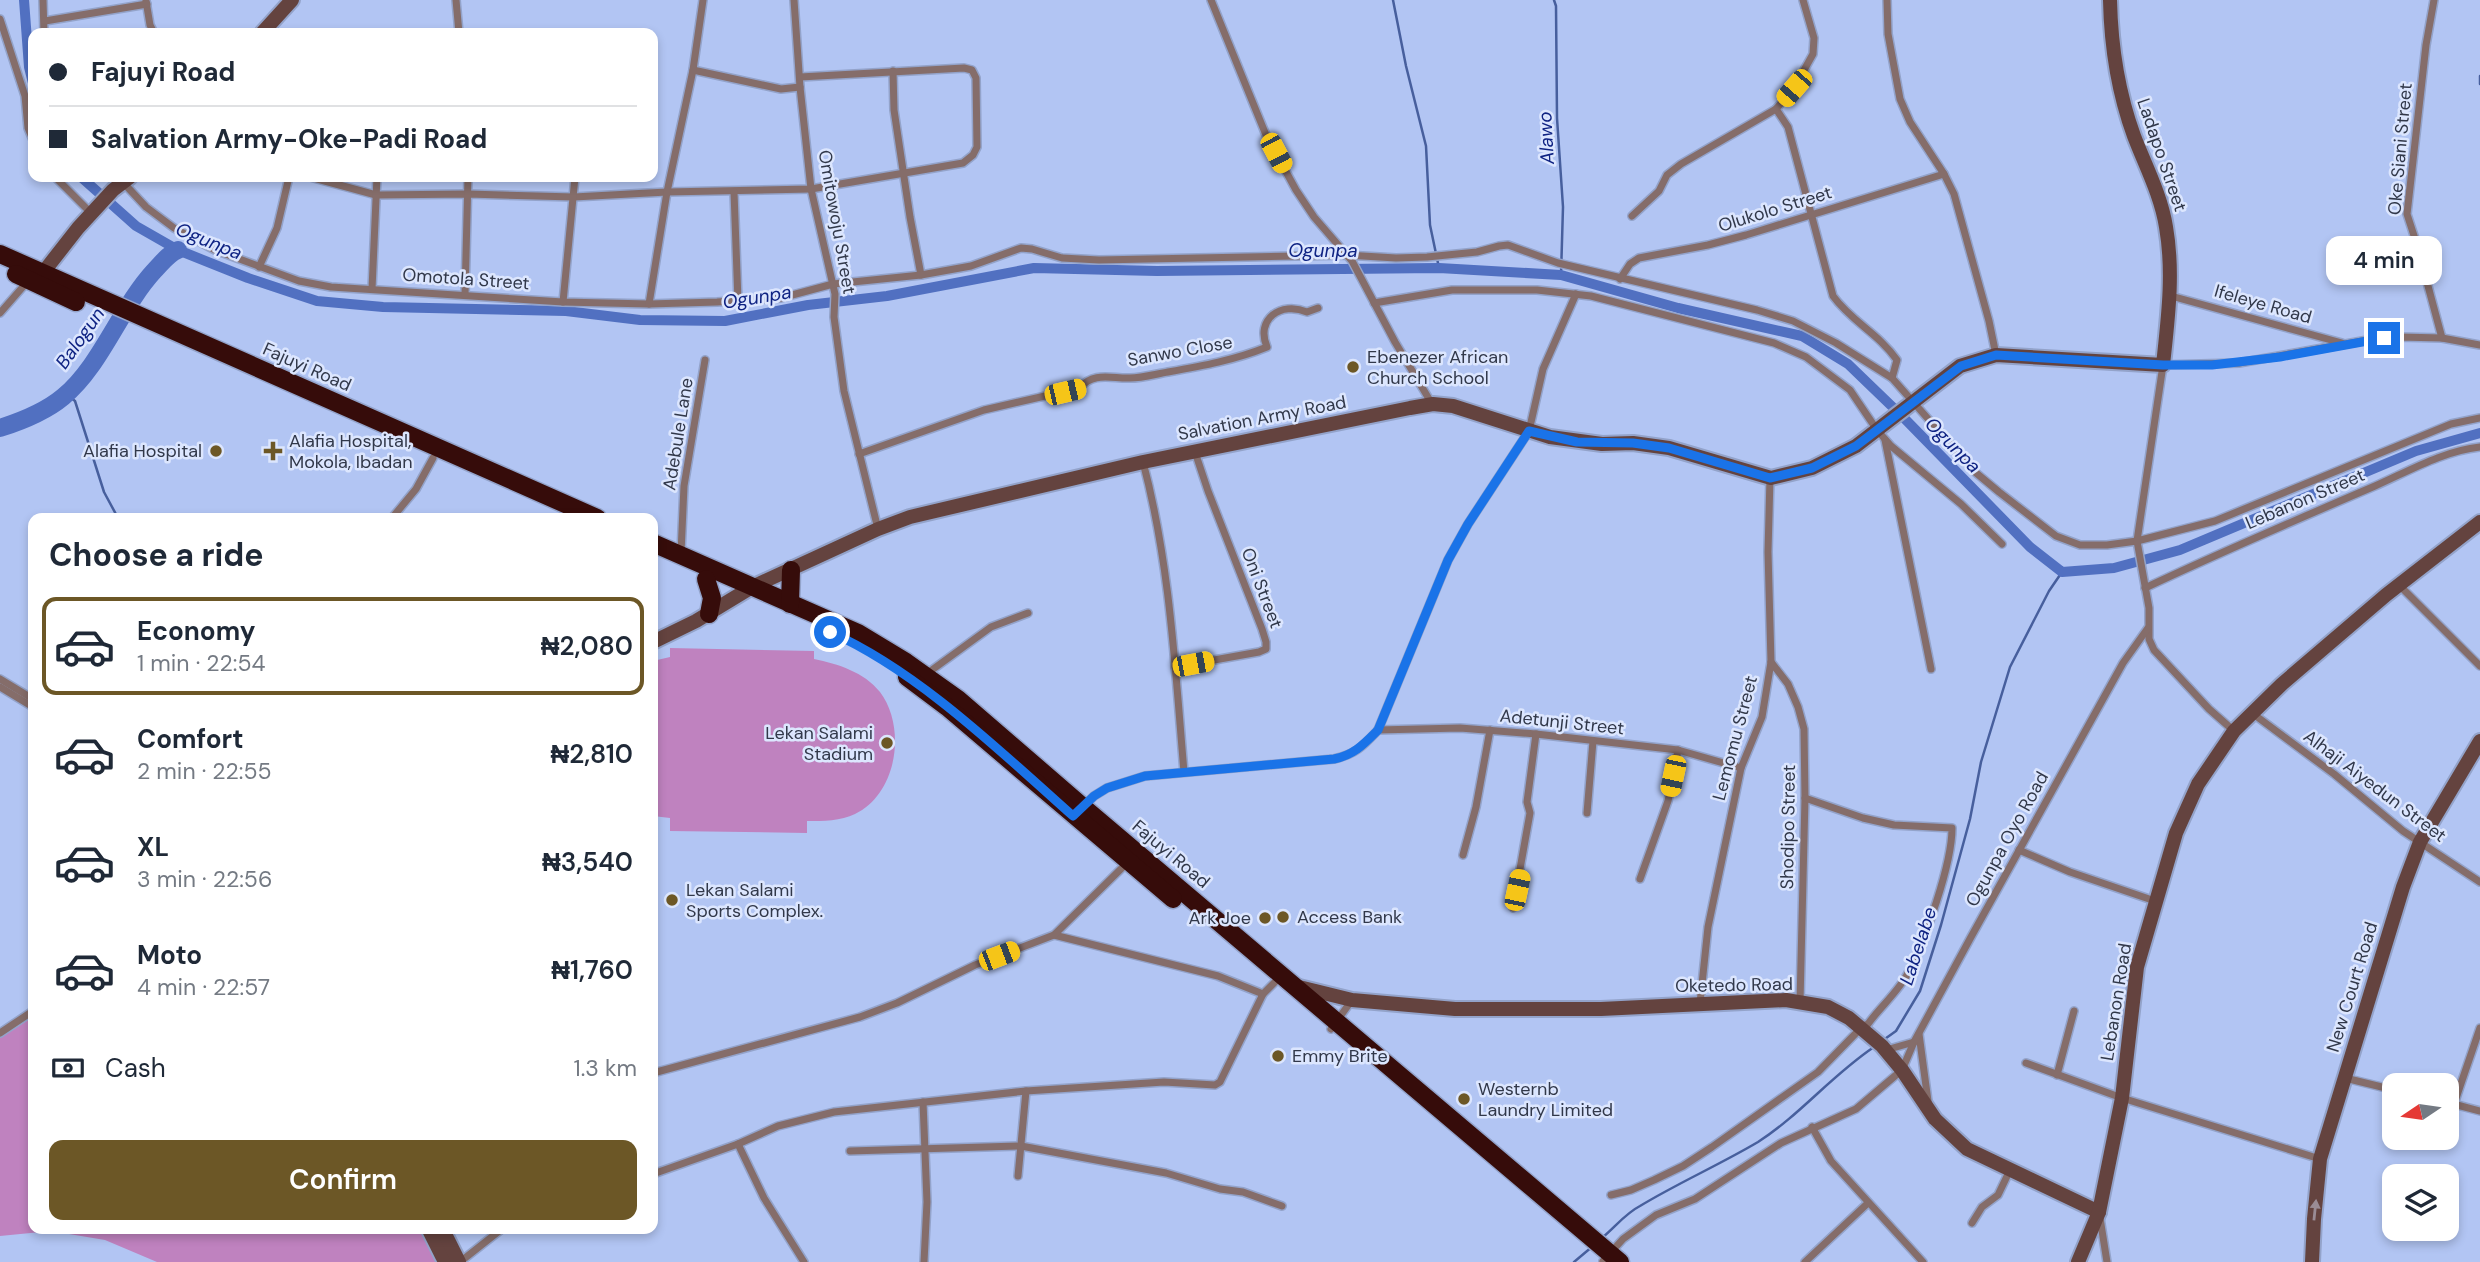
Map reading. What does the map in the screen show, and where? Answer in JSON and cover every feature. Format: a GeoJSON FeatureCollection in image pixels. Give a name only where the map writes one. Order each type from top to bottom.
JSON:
{"type":"FeatureCollection","features":[{"type":"Feature","properties":{"kind":"highway","name":"Fajuyi Road"},"geometry":{"type":"LineString","coordinates":[[0,254],[35,277]]}},
{"type":"Feature","properties":{"kind":"highway","name":"Fajuyi Road"},"geometry":{"type":"LineString","coordinates":[[0,267],[35,277],[585,513]]}},
{"type":"Feature","properties":{"kind":"highway","name":"Fajuyi Road"},"geometry":{"type":"LineString","coordinates":[[121,315],[557,513]]}},
{"type":"Feature","properties":{"kind":"highway","name":"Fajuyi Road"},"geometry":{"type":"LineString","coordinates":[[658,544],[875,654],[947,707],[1295,986],[1333,1025],[1606,1257]]}},
{"type":"Feature","properties":{"kind":"highway","name":"Fajuyi Road"},"geometry":{"type":"LineString","coordinates":[[658,557],[706,579],[790,604],[859,634],[958,699],[1078,812]]}},
{"type":"Feature","properties":{"kind":"highway"},"geometry":{"type":"LineString","coordinates":[[790,604],[791,570]]}},
{"type":"Feature","properties":{"kind":"highway"},"geometry":{"type":"LineString","coordinates":[[706,579],[712,598],[709,614]]}},
{"type":"Feature","properties":{"kind":"highway","name":"Fajuyi Road"},"geometry":{"type":"LineString","coordinates":[[1132,857],[1269,988],[1333,1025]]}},
{"type":"Feature","properties":{"kind":"main road"},"geometry":{"type":"LineString","coordinates":[[267,28],[292,0]]}},
{"type":"Feature","properties":{"kind":"main road","name":"Ladapo Street"},"geometry":{"type":"LineString","coordinates":[[2110,0],[2111,32],[2123,102],[2166,225],[2171,296],[2163,365]]}},
{"type":"Feature","properties":{"kind":"main road"},"geometry":{"type":"LineString","coordinates":[[35,277],[121,182]]}},
{"type":"Feature","properties":{"kind":"main road","name":"Salvation Army Road"},"geometry":{"type":"LineString","coordinates":[[658,640],[709,614],[746,590],[878,529],[941,508],[1143,461],[1433,404],[1465,409],[1529,431],[1577,442],[1633,443],[1669,448],[1770,478],[1812,468],[1856,446],[1883,431],[1911,404],[1961,366],[1996,355],[2163,365]]}},
{"type":"Feature","properties":{"kind":"main road","name":"Lebanon Road"},"geometry":{"type":"LineString","coordinates":[[2078,1262],[2099,1212],[2122,1098],[2137,967],[2176,833],[2198,784],[2234,731],[2282,684],[2399,585],[2480,522]]}},
{"type":"Feature","properties":{"kind":"main road","name":"New Court Road"},"geometry":{"type":"LineString","coordinates":[[2312,1262],[2320,1159],[2403,887],[2420,842],[2480,741]]}},
{"type":"Feature","properties":{"kind":"main road","name":"Oketedo Road"},"geometry":{"type":"LineString","coordinates":[[1295,986],[1352,1000],[1413,1007],[1499,1010],[1786,1000],[1828,1007],[1864,1029],[1884,1048],[1942,1127],[1967,1149],[2099,1212]]}},
{"type":"Feature","properties":{"kind":"main road"},"geometry":{"type":"LineString","coordinates":[[431,1234],[445,1262]]}},
{"type":"Feature","properties":{"kind":"main road"},"geometry":{"type":"LineString","coordinates":[[445,1234],[460,1262]]}},
{"type":"Feature","properties":{"kind":"street"},"geometry":{"type":"LineString","coordinates":[[43,0],[44,28]]}},
{"type":"Feature","properties":{"kind":"street"},"geometry":{"type":"LineString","coordinates":[[456,0],[459,28]]}},
{"type":"Feature","properties":{"kind":"street"},"geometry":{"type":"LineString","coordinates":[[649,304],[667,192],[694,70],[703,0]]}},
{"type":"Feature","properties":{"kind":"street","name":"Omitowoju Street"},"geometry":{"type":"LineString","coordinates":[[794,0],[811,189],[835,295],[834,317],[844,391],[878,529]]}},
{"type":"Feature","properties":{"kind":"street"},"geometry":{"type":"LineString","coordinates":[[1212,0],[1266,135],[1296,190],[1314,217],[1349,258],[1433,404]]}},
{"type":"Feature","properties":{"kind":"street"},"geometry":{"type":"LineString","coordinates":[[1632,216],[1659,191],[1667,175],[1681,164],[1776,109],[1794,88],[1813,54],[1814,38],[1804,0]]}},
{"type":"Feature","properties":{"kind":"street"},"geometry":{"type":"LineString","coordinates":[[1887,0],[1888,34],[1900,99],[1910,122],[1954,194],[1996,355]]}},
{"type":"Feature","properties":{"kind":"street","name":"Oke Siani Street"},"geometry":{"type":"LineString","coordinates":[[2434,0],[2426,45],[2407,214],[2442,338]]}},
{"type":"Feature","properties":{"kind":"street"},"geometry":{"type":"LineString","coordinates":[[45,21],[146,2],[151,28]]}},
{"type":"Feature","properties":{"kind":"street"},"geometry":{"type":"LineString","coordinates":[[0,19],[25,96],[28,128]]}},
{"type":"Feature","properties":{"kind":"street"},"geometry":{"type":"LineString","coordinates":[[328,182],[376,195],[574,197],[811,189],[963,163],[977,147],[976,78],[972,70],[964,68],[800,77]]}},
{"type":"Feature","properties":{"kind":"street"},"geometry":{"type":"LineString","coordinates":[[694,70],[781,89],[800,87]]}},
{"type":"Feature","properties":{"kind":"street"},"geometry":{"type":"LineString","coordinates":[[893,71],[894,110],[921,275]]}},
{"type":"Feature","properties":{"kind":"street"},"geometry":{"type":"LineString","coordinates":[[1776,109],[1788,127],[1833,296],[1846,313],[1877,335],[1888,347],[1897,360],[1892,378]]}},
{"type":"Feature","properties":{"kind":"street","name":"Olukolo Street"},"geometry":{"type":"LineString","coordinates":[[1620,279],[1630,264],[1639,258],[1708,245],[1944,174]]}},
{"type":"Feature","properties":{"kind":"street"},"geometry":{"type":"LineString","coordinates":[[61,182],[95,210]]}},
{"type":"Feature","properties":{"kind":"street","name":"Omotola Street"},"geometry":{"type":"LineString","coordinates":[[123,182],[146,207],[174,228],[215,250],[299,281],[331,288],[563,302],[649,304],[781,298],[833,284],[921,275],[971,266],[1021,248],[1062,258],[1099,260],[1396,258],[1477,252],[1508,245],[1561,264],[1757,310],[1793,321],[1836,342],[1892,378],[1911,404],[1975,472],[1998,492],[2056,536],[2080,545],[2137,545],[2215,521],[2451,424],[2480,418]]}},
{"type":"Feature","properties":{"kind":"street"},"geometry":{"type":"LineString","coordinates":[[259,267],[276,228],[288,182]]}},
{"type":"Feature","properties":{"kind":"street"},"geometry":{"type":"LineString","coordinates":[[372,289],[377,182]]}},
{"type":"Feature","properties":{"kind":"street"},"geometry":{"type":"LineString","coordinates":[[465,295],[468,182]]}},
{"type":"Feature","properties":{"kind":"street"},"geometry":{"type":"LineString","coordinates":[[563,302],[575,182]]}},
{"type":"Feature","properties":{"kind":"street"},"geometry":{"type":"LineString","coordinates":[[734,192],[738,301]]}},
{"type":"Feature","properties":{"kind":"street"},"geometry":{"type":"LineString","coordinates":[[0,313],[35,277]]}},
{"type":"Feature","properties":{"kind":"street"},"geometry":{"type":"LineString","coordinates":[[1374,303],[1452,290],[1537,290],[1603,299],[1774,343],[1806,357],[1850,390],[1883,431],[2002,544]]}},
{"type":"Feature","properties":{"kind":"street"},"geometry":{"type":"LineString","coordinates":[[1078,812],[1094,796],[1125,780],[1334,759],[1350,755],[1378,730],[1448,560],[1468,524],[1529,431],[1544,369],[1576,295]]}},
{"type":"Feature","properties":{"kind":"street","name":"Ifeleye Road"},"geometry":{"type":"LineString","coordinates":[[2171,296],[2346,344]]}},
{"type":"Feature","properties":{"kind":"street","name":"Sanwo Close"},"geometry":{"type":"LineString","coordinates":[[859,454],[984,410],[1080,388],[1084,383],[1101,376],[1132,379],[1248,355],[1267,347],[1263,336],[1273,313],[1297,308],[1307,312],[1318,308]]}},
{"type":"Feature","properties":{"kind":"street"},"geometry":{"type":"LineString","coordinates":[[2234,731],[2209,709],[2154,650],[2149,639],[2149,608],[2137,545],[2163,365],[2239,363],[2399,337],[2442,338],[2480,345]]}},
{"type":"Feature","properties":{"kind":"street","name":"Adebule Lane"},"geometry":{"type":"LineString","coordinates":[[681,555],[684,486],[705,360]]}},
{"type":"Feature","properties":{"kind":"street"},"geometry":{"type":"LineString","coordinates":[[1883,431],[1931,669]]}},
{"type":"Feature","properties":{"kind":"street","name":"Lebanon Street"},"geometry":{"type":"LineString","coordinates":[[2145,585],[2424,464],[2458,451],[2480,447]]}},
{"type":"Feature","properties":{"kind":"street","name":"Oni Street"},"geometry":{"type":"LineString","coordinates":[[1175,667],[1266,649],[1262,629],[1195,451]]}},
{"type":"Feature","properties":{"kind":"street"},"geometry":{"type":"LineString","coordinates":[[395,513],[416,489],[433,458]]}},
{"type":"Feature","properties":{"kind":"street"},"geometry":{"type":"LineString","coordinates":[[1143,461],[1164,554],[1184,772]]}},
{"type":"Feature","properties":{"kind":"street","name":"Lemomu Street"},"geometry":{"type":"LineString","coordinates":[[1700,1004],[1708,927],[1741,768],[1762,717],[1771,662],[1768,552],[1770,478]]}},
{"type":"Feature","properties":{"kind":"street"},"geometry":{"type":"LineString","coordinates":[[2399,585],[2480,666]]}},
{"type":"Feature","properties":{"kind":"street"},"geometry":{"type":"LineString","coordinates":[[924,675],[991,627],[1028,613]]}},
{"type":"Feature","properties":{"kind":"street","name":"Ogunpa Oyo Road"},"geometry":{"type":"LineString","coordinates":[[1902,1070],[1914,1042],[2123,663],[2148,628]]}},
{"type":"Feature","properties":{"kind":"street","name":"Shodipo Street"},"geometry":{"type":"LineString","coordinates":[[1771,662],[1788,684],[1804,729],[1800,1002]]}},
{"type":"Feature","properties":{"kind":"street"},"geometry":{"type":"LineString","coordinates":[[0,679],[28,696]]}},
{"type":"Feature","properties":{"kind":"street"},"geometry":{"type":"LineString","coordinates":[[0,687],[28,703]]}},
{"type":"Feature","properties":{"kind":"street","name":"Alhaji Aiyedun Street"},"geometry":{"type":"LineString","coordinates":[[2252,713],[2420,842],[2480,882]]}},
{"type":"Feature","properties":{"kind":"street","name":"Adetunji Street"},"geometry":{"type":"LineString","coordinates":[[1378,730],[1437,727],[1536,734],[1678,750],[1741,768]]}},
{"type":"Feature","properties":{"kind":"street"},"geometry":{"type":"LineString","coordinates":[[1463,855],[1476,807],[1490,730]]}},
{"type":"Feature","properties":{"kind":"street"},"geometry":{"type":"LineString","coordinates":[[1513,908],[1530,813],[1527,802],[1536,734]]}},
{"type":"Feature","properties":{"kind":"street"},"geometry":{"type":"LineString","coordinates":[[1587,813],[1593,741]]}},
{"type":"Feature","properties":{"kind":"street"},"geometry":{"type":"LineString","coordinates":[[1640,879],[1668,801],[1678,750]]}},
{"type":"Feature","properties":{"kind":"street"},"geometry":{"type":"LineString","coordinates":[[1611,1195],[1631,1190],[1683,1166],[1818,1072],[1864,1029],[1908,975],[1934,909],[1952,841],[1952,828],[1894,825],[1863,818],[1805,798]]}},
{"type":"Feature","properties":{"kind":"street"},"geometry":{"type":"LineString","coordinates":[[2019,850],[2070,872],[2155,901]]}},
{"type":"Feature","properties":{"kind":"street"},"geometry":{"type":"LineString","coordinates":[[658,1072],[860,1017],[897,1003],[975,965],[1054,935],[1132,857]]}},
{"type":"Feature","properties":{"kind":"street"},"geometry":{"type":"LineString","coordinates":[[658,1172],[797,1120],[834,1112],[1026,1091],[1164,1082],[1215,1086],[1220,1082],[1269,988],[1054,935]]}},
{"type":"Feature","properties":{"kind":"street"},"geometry":{"type":"LineString","coordinates":[[1333,1025],[1352,1000]]}},
{"type":"Feature","properties":{"kind":"street"},"geometry":{"type":"LineString","coordinates":[[2057,1074],[2074,1011]]}},
{"type":"Feature","properties":{"kind":"street"},"geometry":{"type":"LineString","coordinates":[[0,1033],[28,1014]]}},
{"type":"Feature","properties":{"kind":"street"},"geometry":{"type":"LineString","coordinates":[[2459,1080],[2480,1028]]}},
{"type":"Feature","properties":{"kind":"street"},"geometry":{"type":"LineString","coordinates":[[1919,1034],[1930,1112]]}},
{"type":"Feature","properties":{"kind":"street"},"geometry":{"type":"LineString","coordinates":[[1884,1048],[1914,1042]]}},
{"type":"Feature","properties":{"kind":"street"},"geometry":{"type":"LineString","coordinates":[[2026,1063],[2122,1098],[2320,1159]]}},
{"type":"Feature","properties":{"kind":"street"},"geometry":{"type":"LineString","coordinates":[[1606,1257],[1656,1215],[1695,1199],[1781,1143],[1856,1109],[1902,1070]]}},
{"type":"Feature","properties":{"kind":"street"},"geometry":{"type":"LineString","coordinates":[[2344,1078],[2382,1087]]}},
{"type":"Feature","properties":{"kind":"street"},"geometry":{"type":"LineString","coordinates":[[1017,1177],[1026,1091]]}},
{"type":"Feature","properties":{"kind":"street"},"geometry":{"type":"LineString","coordinates":[[923,1102],[927,1202],[924,1262]]}},
{"type":"Feature","properties":{"kind":"street"},"geometry":{"type":"LineString","coordinates":[[2459,1105],[2480,1111]]}},
{"type":"Feature","properties":{"kind":"street"},"geometry":{"type":"LineString","coordinates":[[1812,1127],[1831,1161],[1923,1262]]}},
{"type":"Feature","properties":{"kind":"street"},"geometry":{"type":"LineString","coordinates":[[738,1144],[764,1198],[804,1262]]}},
{"type":"Feature","properties":{"kind":"street"},"geometry":{"type":"LineString","coordinates":[[850,1151],[1021,1146],[1166,1173],[1220,1189],[1244,1192],[1282,1206]]}},
{"type":"Feature","properties":{"kind":"street"},"geometry":{"type":"LineString","coordinates":[[1972,1223],[1982,1208],[1998,1195],[2011,1170]]}},
{"type":"Feature","properties":{"kind":"street"},"geometry":{"type":"LineString","coordinates":[[1805,1262],[1868,1203]]}},
{"type":"Feature","properties":{"kind":"street"},"geometry":{"type":"LineString","coordinates":[[2099,1212],[2108,1262]]}},
{"type":"Feature","properties":{"kind":"street"},"geometry":{"type":"LineString","coordinates":[[460,1262],[495,1234]]}},
{"type":"Feature","properties":{"kind":"shaded area"},"geometry":{"type":"Polygon","coordinates":[[[670,648],[814,651],[814,659],[841,666],[866,679],[880,692],[893,723],[893,759],[880,792],[869,804],[850,816],[807,821],[807,833],[670,831],[670,818],[658,817],[658,660],[670,657],[670,648]]]}},
{"type":"Feature","properties":{"kind":"shaded area"},"geometry":{"type":"Polygon","coordinates":[[[28,1020],[28,1233],[0,1236],[0,1038],[28,1020]]]}},
{"type":"Feature","properties":{"kind":"shaded area"},"geometry":{"type":"Polygon","coordinates":[[[69,1234],[423,1234],[441,1262],[157,1262],[105,1240],[69,1234]]]}},
{"type":"Feature","properties":{"kind":"waterway","name":"Ogunpa"},"geometry":{"type":"LineString","coordinates":[[24,0],[28,54]]}},
{"type":"Feature","properties":{"kind":"waterway"},"geometry":{"type":"LineString","coordinates":[[1393,0],[1426,146],[1430,225],[1439,268]]}},
{"type":"Feature","properties":{"kind":"waterway","name":"Alawo"},"geometry":{"type":"LineString","coordinates":[[1554,0],[1557,118],[1563,207],[1561,275]]}},
{"type":"Feature","properties":{"kind":"waterway"},"geometry":{"type":"LineString","coordinates":[[2480,76],[2480,84]]}},
{"type":"Feature","properties":{"kind":"waterway","name":"Ogunpa"},"geometry":{"type":"LineString","coordinates":[[87,182],[136,226],[178,250],[248,278],[317,301],[383,307],[566,311],[640,320],[725,321],[808,305],[887,296],[1034,268],[1157,271],[1439,268],[1561,275],[1678,308],[1802,336],[1848,364],[2030,547],[2062,572],[2114,568],[2180,550],[2416,451],[2480,433]]}},
{"type":"Feature","properties":{"kind":"waterway","name":"Balogun"},"geometry":{"type":"LineString","coordinates":[[0,428],[25,419],[63,397],[100,353],[142,286],[165,259],[178,250]]}},
{"type":"Feature","properties":{"kind":"waterway"},"geometry":{"type":"LineString","coordinates":[[66,394],[75,401],[104,492],[115,513]]}},
{"type":"Feature","properties":{"kind":"waterway","name":"Labelabe"},"geometry":{"type":"LineString","coordinates":[[1882,1041],[1896,1031],[1920,991],[1941,925],[1970,819],[1981,762],[2010,667],[2049,591],[2062,572]]}},
{"type":"Feature","properties":{"kind":"waterway","name":"Labelabe"},"geometry":{"type":"LineString","coordinates":[[1603,1237],[1635,1209],[1758,1142],[1874,1047]]}},
{"type":"Feature","properties":{"kind":"waterway","name":"Labelabe"},"geometry":{"type":"LineString","coordinates":[[1574,1262],[1593,1246]]}},
{"type":"Feature","properties":{"kind":"place","name":"Ebenezer African Church School"},"geometry":{"type":"Point","coordinates":[1353,367]}},
{"type":"Feature","properties":{"kind":"place","name":"Alafia Hospital"},"geometry":{"type":"Point","coordinates":[216,451]}},
{"type":"Feature","properties":{"kind":"place","name":"Alafia Hospital, Mokola, Ibadan"},"geometry":{"type":"Point","coordinates":[273,451]}},
{"type":"Feature","properties":{"kind":"place","name":"Lekan Salami Stadium"},"geometry":{"type":"Point","coordinates":[887,743]}},
{"type":"Feature","properties":{"kind":"place","name":"Lekan Salami Sports Complex."},"geometry":{"type":"Point","coordinates":[672,900]}},
{"type":"Feature","properties":{"kind":"place","name":"Access Bank"},"geometry":{"type":"Point","coordinates":[1283,917]}},
{"type":"Feature","properties":{"kind":"place","name":"Ark Joe"},"geometry":{"type":"Point","coordinates":[1265,918]}},
{"type":"Feature","properties":{"kind":"place","name":"Emmy Brite"},"geometry":{"type":"Point","coordinates":[1278,1056]}},
{"type":"Feature","properties":{"kind":"place","name":"Westernb Laundry Limited"},"geometry":{"type":"Point","coordinates":[1464,1099]}},
{"type":"Feature","properties":{"kind":"route"},"geometry":{"type":"LineString","coordinates":[[830,632],[875,654],[934,697],[1073,816],[1094,796],[1125,780],[1263,764],[1334,759],[1350,755],[1361,747],[1378,730],[1448,560],[1468,524],[1529,431],[1577,442],[1633,443],[1669,448],[1770,478],[1812,468],[1856,446],[1943,377],[1961,366],[1996,355],[2163,365],[2212,365],[2280,357],[2384,338]]}}]}
